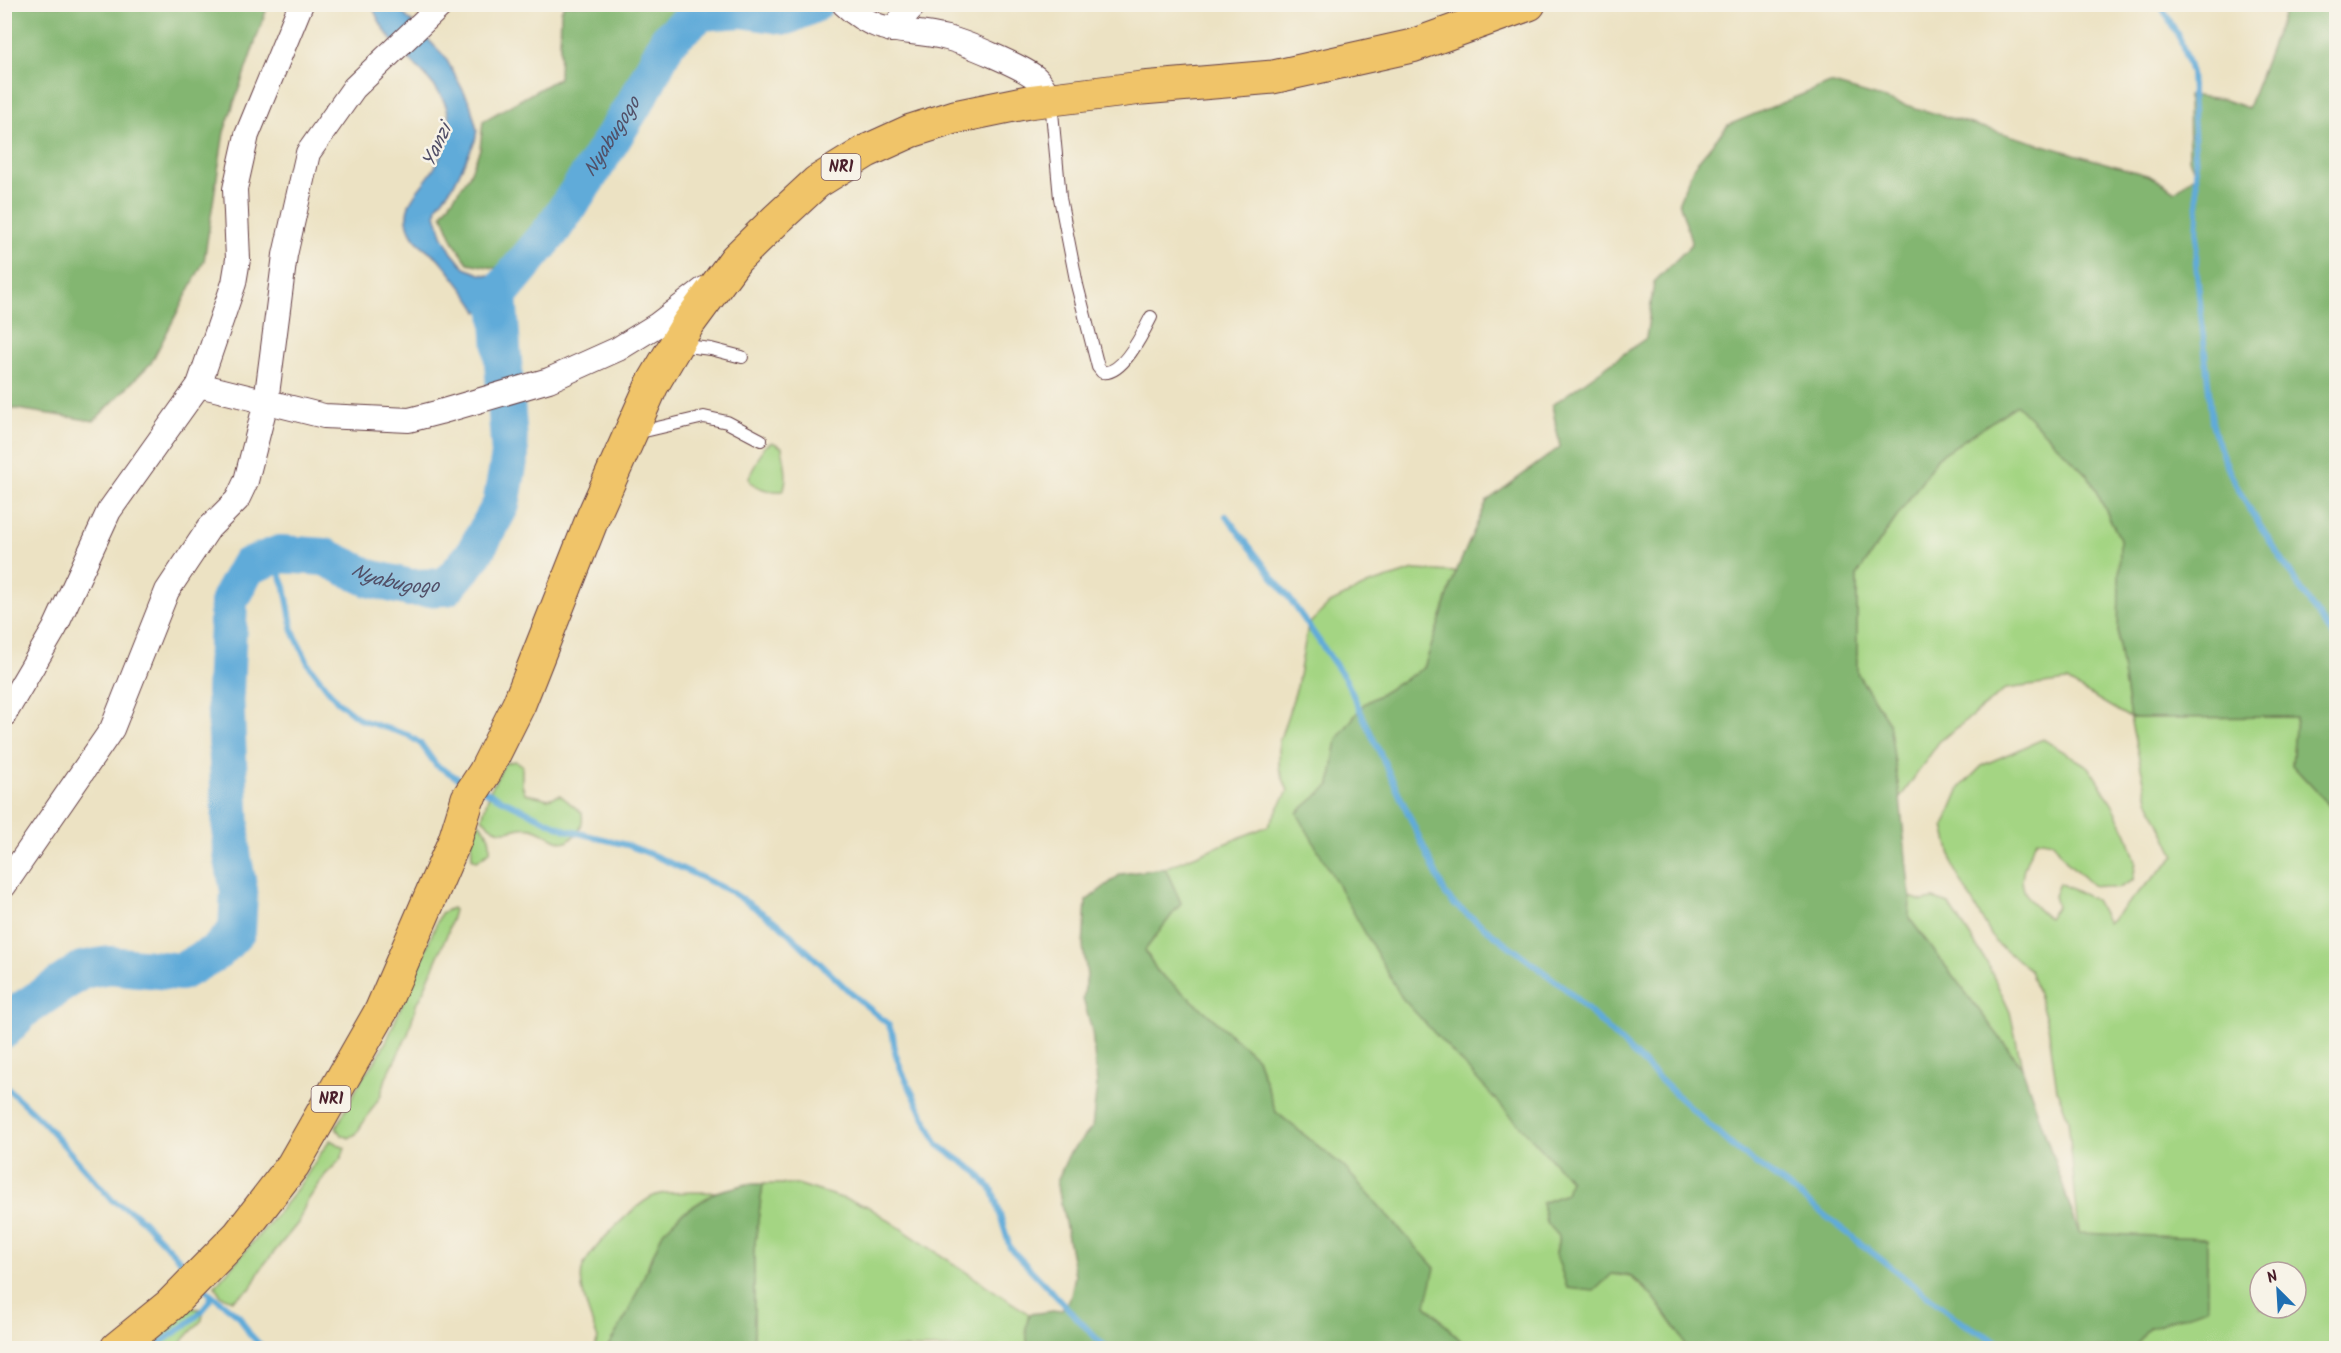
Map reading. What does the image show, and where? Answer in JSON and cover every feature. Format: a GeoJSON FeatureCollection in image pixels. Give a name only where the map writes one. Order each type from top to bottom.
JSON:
{"type":"FeatureCollection","features":[{"type":"Feature","properties":{"kind":"highway","name":"NR1"},"geometry":{"type":"LineString","coordinates":[[117,1348],[170,1305],[239,1235],[293,1165],[381,1011],[455,840],[476,785],[519,704],[593,517],[652,385],[688,324],[736,259],[817,182],[867,151],[911,131],[955,117],[1028,102],[1051,101],[1142,88],[1273,78],[1412,46],[1529,4]]}},
{"type":"Feature","properties":{"kind":"street"},"geometry":{"type":"LineString","coordinates":[[4,715],[55,628],[109,511],[199,385],[234,283],[238,259],[235,189],[247,135],[301,4]]}},
{"type":"Feature","properties":{"kind":"street"},"geometry":{"type":"LineString","coordinates":[[4,886],[112,729],[167,591],[209,528],[237,500],[246,481],[266,402],[285,255],[308,153],[354,88],[442,4]]}},
{"type":"Feature","properties":{"kind":"street"},"geometry":{"type":"LineString","coordinates":[[891,30],[915,4]]}},
{"type":"Feature","properties":{"kind":"street"},"geometry":{"type":"LineString","coordinates":[[844,5],[869,24],[891,30],[948,38],[1003,60],[1036,78],[1051,101]]}},
{"type":"Feature","properties":{"kind":"street"},"geometry":{"type":"LineString","coordinates":[[199,385],[324,416],[409,420],[549,380],[618,349],[657,325],[703,290],[736,259]]}},
{"type":"Feature","properties":{"kind":"lane"},"geometry":{"type":"LineString","coordinates":[[1051,101],[1063,217],[1087,331],[1098,367],[1102,372],[1113,370],[1125,360],[1151,317]]}},
{"type":"Feature","properties":{"kind":"lane"},"geometry":{"type":"LineString","coordinates":[[676,345],[711,349],[742,357]]}},
{"type":"Feature","properties":{"kind":"lane"},"geometry":{"type":"LineString","coordinates":[[629,435],[704,417],[727,422],[761,440]]}},
{"type":"Feature","properties":{"kind":"green space"},"geometry":{"type":"Polygon","coordinates":[[[4,5],[268,5],[224,132],[204,261],[151,363],[94,421],[5,407],[4,5]]]}},
{"type":"Feature","properties":{"kind":"green space"},"geometry":{"type":"Polygon","coordinates":[[[564,5],[698,5],[661,40],[639,86],[536,242],[509,271],[468,263],[454,243],[442,214],[469,176],[480,149],[483,121],[559,78],[561,12],[564,5]]]}},
{"type":"Feature","properties":{"kind":"green space"},"geometry":{"type":"Polygon","coordinates":[[[2287,5],[2336,5],[2336,812],[2292,765],[2296,717],[2130,718],[2118,639],[2120,539],[2089,477],[2017,405],[1938,457],[1857,575],[1857,673],[1889,723],[1900,798],[1910,897],[1909,918],[2022,1067],[2079,1233],[2207,1238],[2207,1308],[2149,1328],[2134,1348],[1686,1348],[1663,1309],[1631,1277],[1612,1274],[1594,1291],[1567,1288],[1556,1254],[1559,1236],[1546,1222],[1542,1203],[1566,1194],[1570,1180],[1402,998],[1297,813],[1330,785],[1337,739],[1364,704],[1424,668],[1456,572],[1487,501],[1560,447],[1552,405],[1646,338],[1654,282],[1692,244],[1679,201],[1694,166],[1728,125],[1830,83],[2150,176],[2175,191],[2196,175],[2189,159],[2188,95],[2222,99],[2248,108],[2287,5]]]}},
{"type":"Feature","properties":{"kind":"green space"},"geometry":{"type":"Polygon","coordinates":[[[2017,404],[2089,477],[2120,539],[2118,639],[2130,718],[2067,681],[2006,689],[1939,742],[1900,798],[1889,723],[1857,673],[1857,575],[1938,457],[2017,404]]]}},
{"type":"Feature","properties":{"kind":"green space"},"geometry":{"type":"Polygon","coordinates":[[[772,442],[782,447],[786,475],[783,491],[765,490],[750,482],[749,477],[764,447],[772,442]]]}},
{"type":"Feature","properties":{"kind":"green space"},"geometry":{"type":"Polygon","coordinates":[[[1414,570],[1456,572],[1424,668],[1364,704],[1337,739],[1330,785],[1546,1152],[1570,1180],[1566,1194],[1542,1203],[1546,1222],[1559,1236],[1556,1254],[1612,1274],[1631,1277],[1653,1297],[1683,1339],[1686,1348],[1468,1348],[1426,1305],[1344,1167],[1276,1112],[1257,1058],[1157,971],[1145,950],[1181,903],[1165,868],[1268,826],[1288,791],[1279,768],[1279,742],[1297,687],[1308,625],[1330,603],[1367,585],[1414,570]]]}},
{"type":"Feature","properties":{"kind":"green space"},"geometry":{"type":"Polygon","coordinates":[[[2296,717],[2292,765],[2336,812],[2336,1348],[2134,1348],[2148,1328],[2207,1307],[2079,1233],[2068,1119],[2057,1090],[2048,1025],[2030,970],[1995,942],[1954,869],[1944,826],[1960,788],[1983,765],[2043,739],[2089,767],[2112,803],[2127,834],[2136,862],[2133,880],[2117,889],[2092,885],[2067,862],[2053,842],[2037,839],[2026,863],[2022,882],[2029,899],[2048,918],[2057,906],[2054,896],[2059,883],[2095,900],[2108,923],[2175,856],[2148,799],[2130,718],[2296,717]]]}},
{"type":"Feature","properties":{"kind":"green space"},"geometry":{"type":"Polygon","coordinates":[[[515,761],[522,765],[522,785],[525,793],[548,799],[560,795],[582,813],[579,830],[567,842],[558,841],[535,829],[496,830],[482,818],[490,791],[505,763],[515,761]]]}},
{"type":"Feature","properties":{"kind":"green space"},"geometry":{"type":"Polygon","coordinates":[[[479,822],[488,835],[490,851],[477,861],[472,858],[472,844],[474,830],[479,822]]]}},
{"type":"Feature","properties":{"kind":"green space"},"geometry":{"type":"Polygon","coordinates":[[[1165,868],[1181,903],[1145,950],[1157,971],[1257,1058],[1276,1112],[1344,1167],[1435,1268],[1426,1305],[1468,1348],[1028,1348],[1026,1329],[1029,1314],[1062,1310],[1071,1296],[1075,1275],[1057,1181],[1069,1154],[1092,1128],[1097,1085],[1092,1030],[1083,999],[1087,976],[1083,946],[1086,901],[1121,874],[1165,868]]]}},
{"type":"Feature","properties":{"kind":"green space"},"geometry":{"type":"Polygon","coordinates":[[[1910,897],[1922,901],[1934,899],[1949,904],[1987,963],[2010,1012],[2022,1067],[1909,918],[1910,897]]]}},
{"type":"Feature","properties":{"kind":"green space"},"geometry":{"type":"Polygon","coordinates":[[[452,908],[454,910],[448,932],[417,1002],[408,1034],[386,1078],[381,1095],[356,1134],[349,1138],[341,1135],[336,1128],[364,1075],[387,1040],[441,913],[452,908]]]}},
{"type":"Feature","properties":{"kind":"green space"},"geometry":{"type":"Polygon","coordinates":[[[330,1140],[345,1148],[341,1159],[326,1174],[306,1203],[298,1223],[262,1267],[250,1289],[233,1300],[221,1296],[215,1286],[293,1194],[330,1140]]]}},
{"type":"Feature","properties":{"kind":"green space"},"geometry":{"type":"Polygon","coordinates":[[[747,1184],[763,1184],[754,1250],[754,1348],[607,1348],[627,1315],[663,1232],[681,1214],[716,1192],[747,1184]]]}},
{"type":"Feature","properties":{"kind":"green space"},"geometry":{"type":"Polygon","coordinates":[[[763,1184],[797,1184],[867,1206],[1029,1314],[1026,1329],[1028,1348],[754,1348],[754,1250],[763,1184]]]}},
{"type":"Feature","properties":{"kind":"green space"},"geometry":{"type":"Polygon","coordinates":[[[716,1192],[681,1214],[651,1257],[642,1284],[607,1348],[594,1348],[598,1339],[586,1303],[581,1275],[583,1267],[595,1248],[629,1214],[652,1197],[667,1193],[716,1192]]]}},
{"type":"Feature","properties":{"kind":"green space"},"geometry":{"type":"Polygon","coordinates":[[[191,1308],[200,1309],[203,1314],[202,1320],[176,1348],[144,1348],[191,1308]]]}},
{"type":"Feature","properties":{"kind":"water"},"geometry":{"type":"Polygon","coordinates":[[[372,5],[395,5],[445,57],[470,103],[477,130],[475,141],[454,184],[437,206],[436,214],[442,235],[452,253],[465,268],[480,274],[498,277],[498,295],[478,312],[446,267],[417,241],[409,228],[407,210],[439,159],[448,132],[448,112],[435,87],[388,35],[372,5]]]}},
{"type":"Feature","properties":{"kind":"waterway","name":"Nyabugogo"},"geometry":{"type":"LineString","coordinates":[[4,1030],[24,1009],[82,970],[109,965],[181,972],[218,951],[237,931],[239,891],[232,854],[225,692],[229,600],[248,566],[280,554],[325,557],[369,578],[410,588],[446,587],[472,557],[501,505],[510,455],[498,295],[552,230],[596,165],[642,91],[668,40],[701,12],[742,9],[787,16],[814,4]]}},
{"type":"Feature","properties":{"kind":"waterway"},"geometry":{"type":"LineString","coordinates":[[2160,4],[2180,39],[2191,73],[2198,212],[2196,263],[2212,422],[2217,442],[2233,479],[2264,532],[2336,639]]}},
{"type":"Feature","properties":{"kind":"waterway"},"geometry":{"type":"LineString","coordinates":[[1226,516],[1290,599],[1346,680],[1446,895],[1455,905],[1566,989],[1737,1150],[1786,1185],[1961,1322],[2009,1348]]}},
{"type":"Feature","properties":{"kind":"waterway"},"geometry":{"type":"LineString","coordinates":[[273,557],[285,587],[293,631],[309,665],[337,701],[361,720],[408,735],[421,744],[436,765],[466,783]]}},
{"type":"Feature","properties":{"kind":"waterway"},"geometry":{"type":"LineString","coordinates":[[484,791],[566,830],[627,845],[653,855],[730,891],[779,924],[851,993],[888,1024],[902,1072],[938,1145],[977,1172],[993,1191],[1010,1248],[1108,1348]]}},
{"type":"Feature","properties":{"kind":"waterway"},"geometry":{"type":"LineString","coordinates":[[4,1085],[44,1123],[113,1201],[134,1213],[183,1263]]}},
{"type":"Feature","properties":{"kind":"waterway"},"geometry":{"type":"LineString","coordinates":[[207,1291],[239,1316],[249,1333],[263,1348]]}},
{"type":"Feature","properties":{"kind":"waterway"},"geometry":{"type":"LineString","coordinates":[[153,1348],[203,1310],[211,1296]]}},
{"type":"Feature","properties":{"kind":"water label","name":"Yanzi"},"geometry":{"type":"Point","coordinates":[438,146]}}]}
